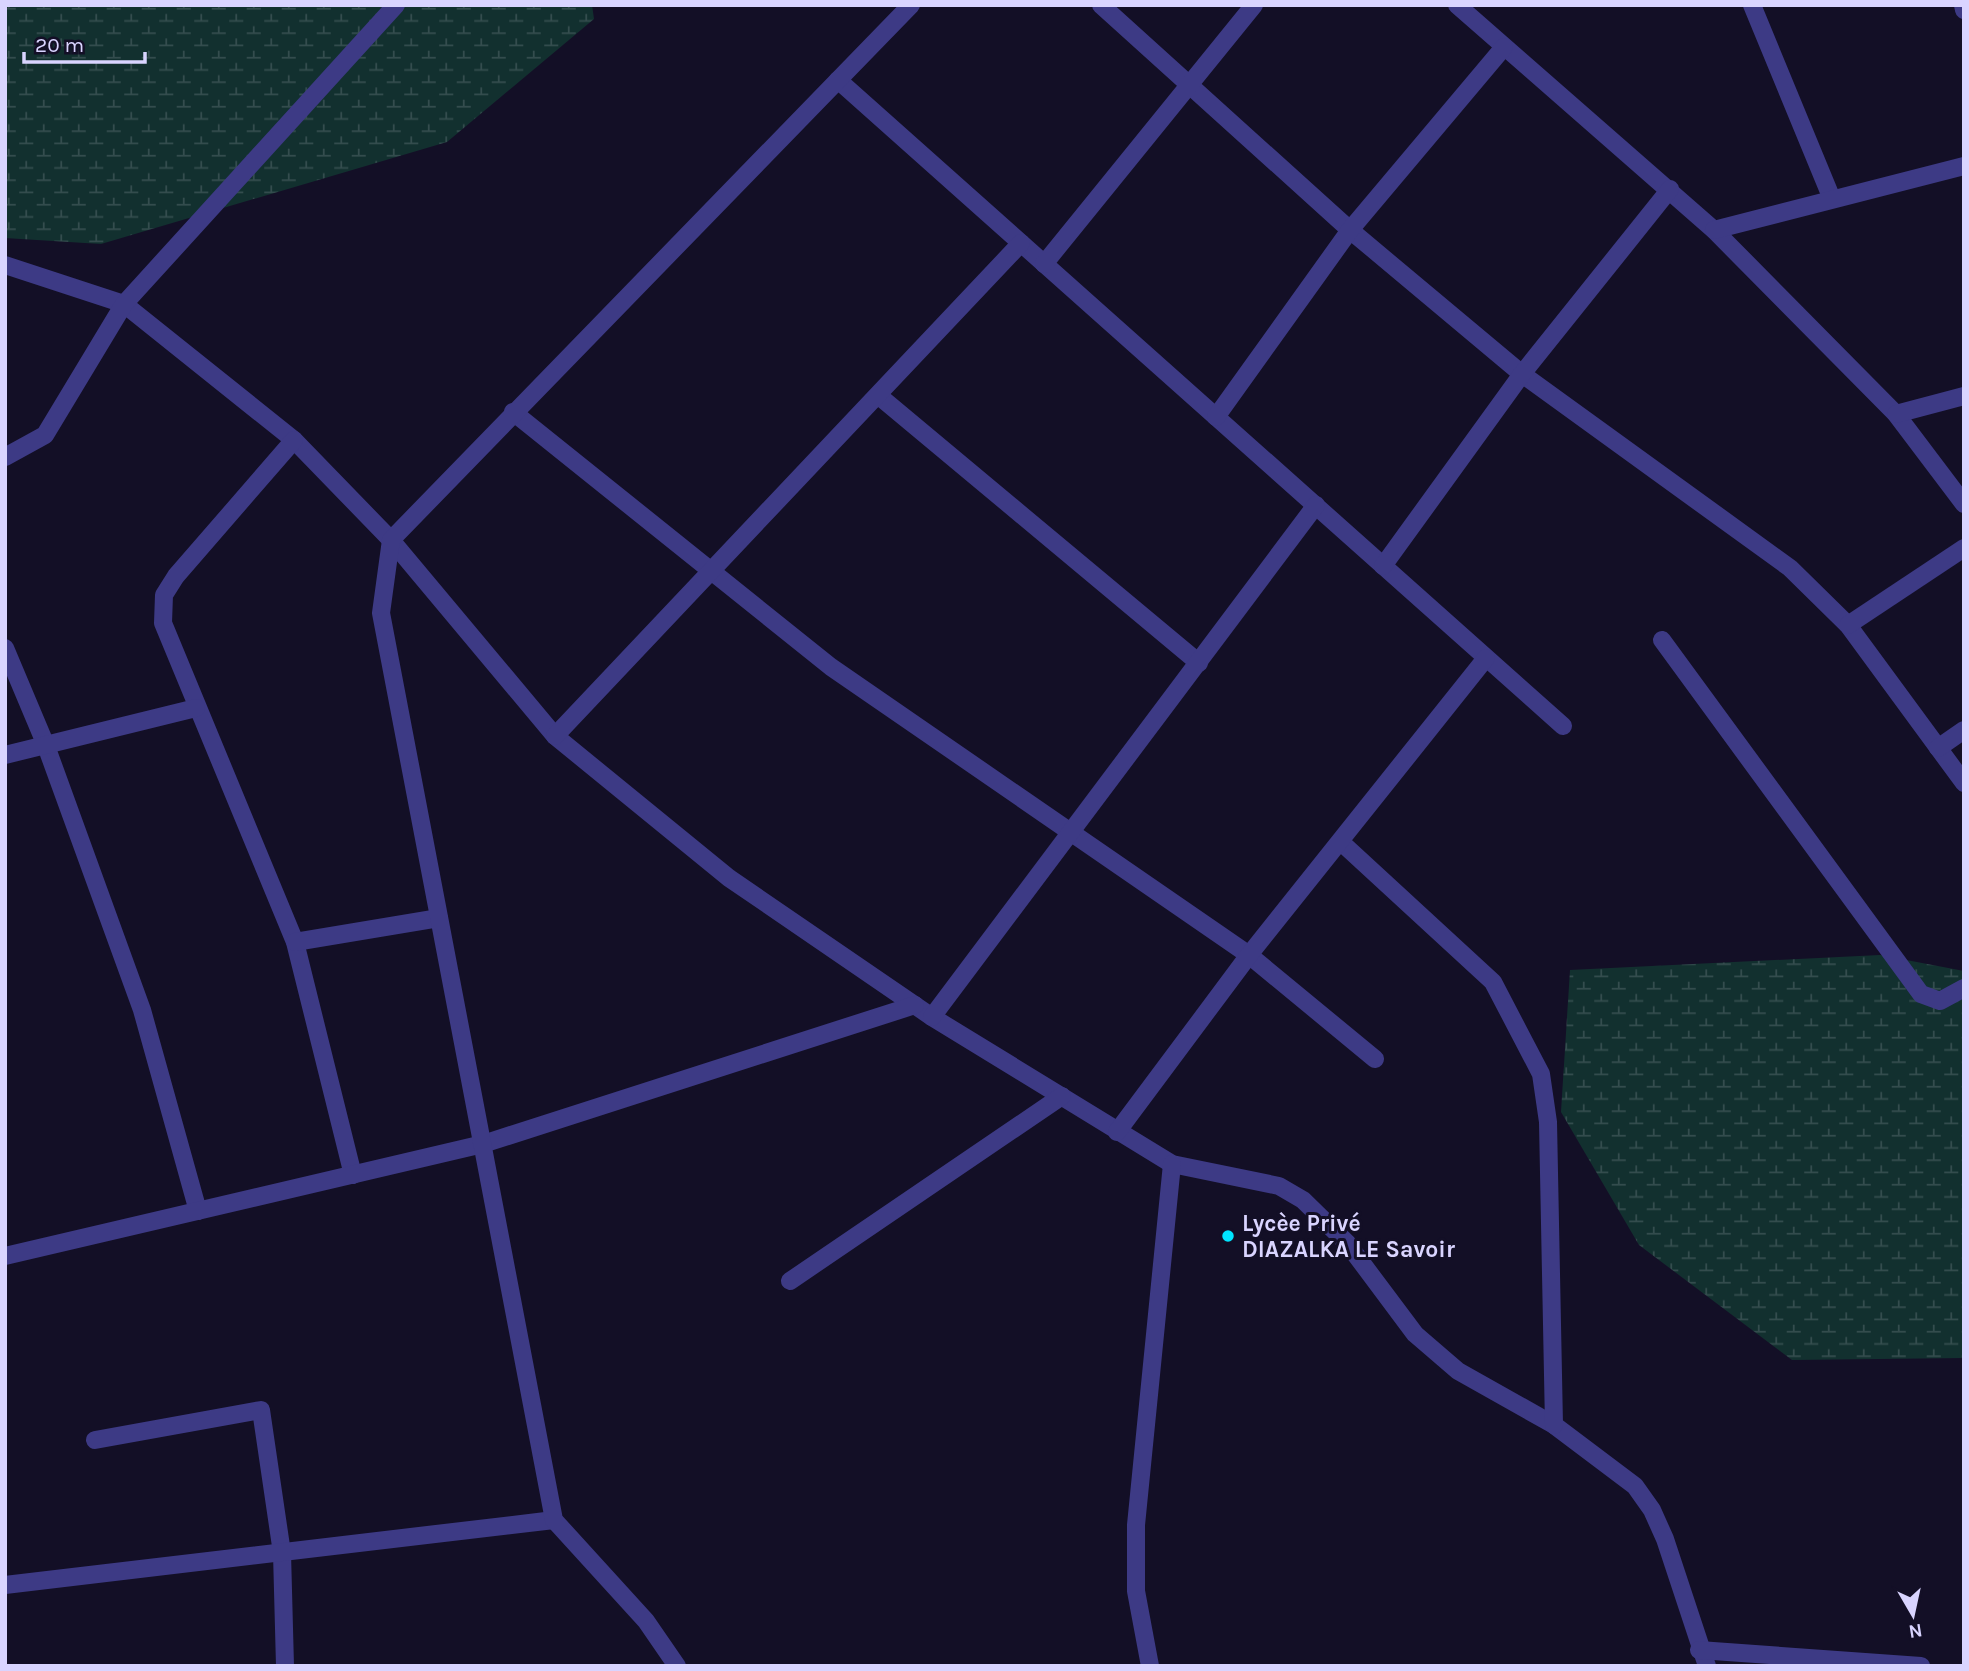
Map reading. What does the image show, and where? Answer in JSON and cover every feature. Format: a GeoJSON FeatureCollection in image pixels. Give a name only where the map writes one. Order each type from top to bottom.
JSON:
{"type":"FeatureCollection","features":[{"type":"Feature","properties":{"kind":"street"},"geometry":{"type":"LineString","coordinates":[[5,457],[45,435],[124,304],[396,5]]}},
{"type":"Feature","properties":{"kind":"street"},"geometry":{"type":"LineString","coordinates":[[677,1666],[646,1621],[554,1520],[381,613],[391,540],[911,5]]}},
{"type":"Feature","properties":{"kind":"street"},"geometry":{"type":"LineString","coordinates":[[1101,5],[1350,230],[1522,374],[1762,546],[1813,588],[1848,625],[1964,783]]}},
{"type":"Feature","properties":{"kind":"street"},"geometry":{"type":"LineString","coordinates":[[1044,264],[1188,83],[1254,5]]}},
{"type":"Feature","properties":{"kind":"street"},"geometry":{"type":"LineString","coordinates":[[1457,5],[1714,230],[1896,414],[1964,504]]}},
{"type":"Feature","properties":{"kind":"street"},"geometry":{"type":"LineString","coordinates":[[1752,5],[1832,199]]}},
{"type":"Feature","properties":{"kind":"street"},"geometry":{"type":"LineString","coordinates":[[1216,416],[1350,230],[1504,47]]}},
{"type":"Feature","properties":{"kind":"street"},"geometry":{"type":"LineString","coordinates":[[838,80],[1563,726]]}},
{"type":"Feature","properties":{"kind":"street"},"geometry":{"type":"LineString","coordinates":[[1714,230],[1964,166]]}},
{"type":"Feature","properties":{"kind":"street"},"geometry":{"type":"LineString","coordinates":[[1383,566],[1522,374],[1670,189]]}},
{"type":"Feature","properties":{"kind":"street"},"geometry":{"type":"LineString","coordinates":[[555,736],[1021,243]]}},
{"type":"Feature","properties":{"kind":"street"},"geometry":{"type":"LineString","coordinates":[[5,265],[124,304],[294,440],[391,540],[555,736],[729,878],[932,1017],[1172,1164],[1279,1186],[1303,1200],[1347,1243],[1415,1334],[1458,1371],[1554,1425],[1635,1486],[1652,1510],[1665,1539],[1703,1658],[1917,1665]]}},
{"type":"Feature","properties":{"kind":"street"},"geometry":{"type":"LineString","coordinates":[[879,396],[1199,663]]}},
{"type":"Feature","properties":{"kind":"street"},"geometry":{"type":"LineString","coordinates":[[1896,414],[1964,396]]}},
{"type":"Feature","properties":{"kind":"street"},"geometry":{"type":"LineString","coordinates":[[513,412],[831,667],[1249,955],[1375,1059]]}},
{"type":"Feature","properties":{"kind":"street"},"geometry":{"type":"LineString","coordinates":[[294,440],[176,576],[164,595],[163,623],[295,942],[353,1175]]}},
{"type":"Feature","properties":{"kind":"street"},"geometry":{"type":"LineString","coordinates":[[932,1017],[1316,505]]}},
{"type":"Feature","properties":{"kind":"street"},"geometry":{"type":"LineString","coordinates":[[1848,625],[1964,548]]}},
{"type":"Feature","properties":{"kind":"street"},"geometry":{"type":"LineString","coordinates":[[1662,640],[1921,994],[1940,1001],[1964,988]]}},
{"type":"Feature","properties":{"kind":"street"},"geometry":{"type":"LineString","coordinates":[[5,648],[45,743],[142,1010],[198,1211]]}},
{"type":"Feature","properties":{"kind":"street"},"geometry":{"type":"LineString","coordinates":[[1117,1132],[1249,955],[1342,843],[1486,658]]}},
{"type":"Feature","properties":{"kind":"street"},"geometry":{"type":"LineString","coordinates":[[5,755],[196,708]]}},
{"type":"Feature","properties":{"kind":"street"},"geometry":{"type":"LineString","coordinates":[[1938,748],[1964,730]]}},
{"type":"Feature","properties":{"kind":"street"},"geometry":{"type":"LineString","coordinates":[[1342,843],[1493,982],[1541,1074],[1548,1122],[1554,1425]]}},
{"type":"Feature","properties":{"kind":"street"},"geometry":{"type":"LineString","coordinates":[[295,942],[439,918]]}},
{"type":"Feature","properties":{"kind":"street"},"geometry":{"type":"LineString","coordinates":[[5,1256],[482,1144],[915,1005]]}},
{"type":"Feature","properties":{"kind":"street"},"geometry":{"type":"LineString","coordinates":[[790,1281],[1062,1096]]}},
{"type":"Feature","properties":{"kind":"street"},"geometry":{"type":"LineString","coordinates":[[1150,1666],[1136,1591],[1136,1525],[1172,1164]]}},
{"type":"Feature","properties":{"kind":"street"},"geometry":{"type":"LineString","coordinates":[[95,1440],[261,1410],[282,1553],[285,1666]]}},
{"type":"Feature","properties":{"kind":"street"},"geometry":{"type":"LineString","coordinates":[[5,1586],[554,1520]]}},
{"type":"Feature","properties":{"kind":"green space"},"geometry":{"type":"Polygon","coordinates":[[[5,5],[592,5],[594,19],[447,142],[101,244],[5,238],[5,5]]]}},
{"type":"Feature","properties":{"kind":"green space"},"geometry":{"type":"Polygon","coordinates":[[[1880,955],[1964,971],[1964,1358],[1792,1360],[1639,1245],[1561,1112],[1570,970],[1880,955]]]}},
{"type":"Feature","properties":{"kind":"place","name":"Lycèe Privé DIAZALKA LE Savoir"},"geometry":{"type":"Point","coordinates":[1228,1236]}}]}
